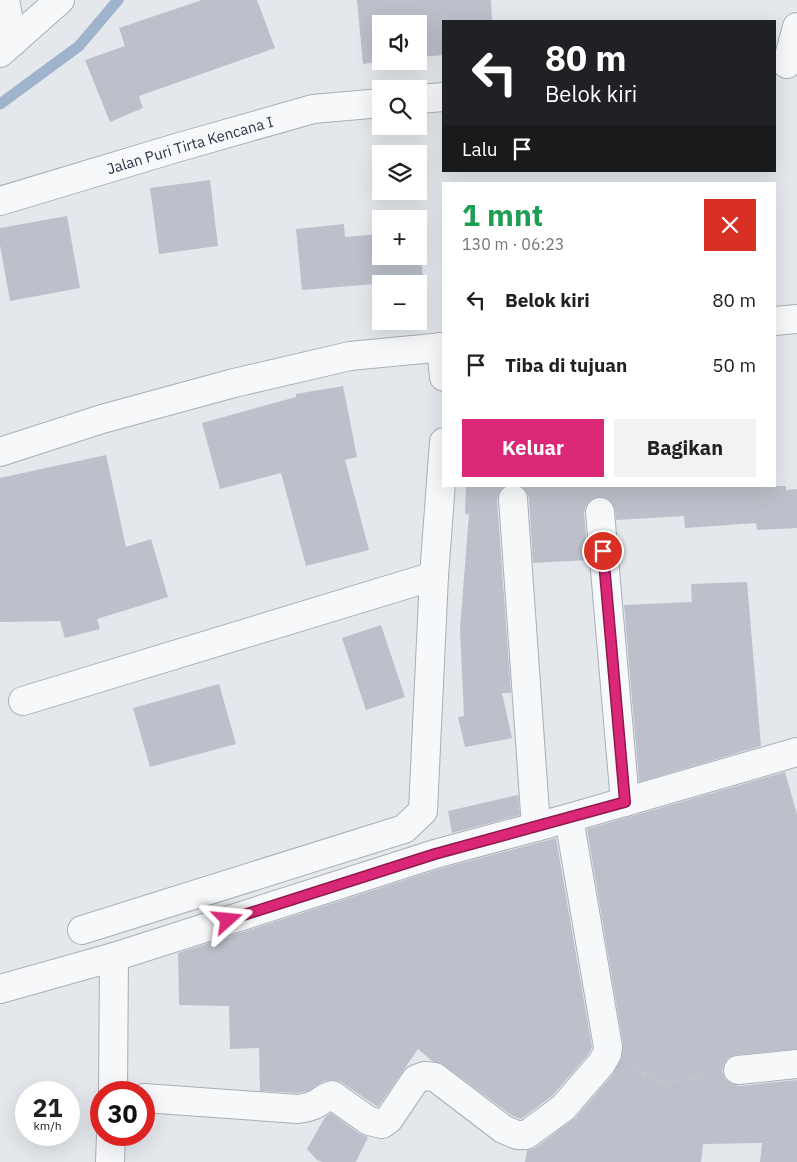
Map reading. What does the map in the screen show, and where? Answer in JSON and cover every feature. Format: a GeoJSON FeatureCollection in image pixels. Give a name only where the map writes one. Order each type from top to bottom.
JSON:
{"type":"FeatureCollection","features":[{"type":"Feature","properties":{"kind":"street"},"geometry":{"type":"LineString","coordinates":[[5,0],[7,48]]}},
{"type":"Feature","properties":{"kind":"street"},"geometry":{"type":"LineString","coordinates":[[7,48],[60,0]]}},
{"type":"Feature","properties":{"kind":"street"},"geometry":{"type":"LineString","coordinates":[[786,64],[797,27]]}},
{"type":"Feature","properties":{"kind":"street"},"geometry":{"type":"LineString","coordinates":[[427,98],[442,97]]}},
{"type":"Feature","properties":{"kind":"street","name":"Jalan Puri Tirta Kencana I"},"geometry":{"type":"LineString","coordinates":[[0,201],[313,109],[372,104]]}},
{"type":"Feature","properties":{"kind":"street"},"geometry":{"type":"LineString","coordinates":[[776,321],[797,319]]}},
{"type":"Feature","properties":{"kind":"street"},"geometry":{"type":"LineString","coordinates":[[0,452],[102,419],[234,382],[350,356],[442,347]]}},
{"type":"Feature","properties":{"kind":"street"},"geometry":{"type":"LineString","coordinates":[[82,930],[404,829],[423,811],[434,576],[442,469]]}},
{"type":"Feature","properties":{"kind":"street"},"geometry":{"type":"LineString","coordinates":[[513,499],[536,827]]}},
{"type":"Feature","properties":{"kind":"street"},"geometry":{"type":"LineString","coordinates":[[600,512],[625,802]]}},
{"type":"Feature","properties":{"kind":"street"},"geometry":{"type":"LineString","coordinates":[[23,701],[434,576]]}},
{"type":"Feature","properties":{"kind":"street"},"geometry":{"type":"LineString","coordinates":[[0,989],[114,957],[435,854],[569,818],[797,752]]}},
{"type":"Feature","properties":{"kind":"street"},"geometry":{"type":"LineString","coordinates":[[155,1099],[298,1109],[310,1107],[326,1096],[332,1095],[369,1121],[382,1124],[388,1119],[416,1079],[424,1076],[435,1076],[503,1129],[517,1135],[526,1135],[562,1108],[601,1064],[607,1054],[608,1047],[569,818]]}},
{"type":"Feature","properties":{"kind":"street"},"geometry":{"type":"LineString","coordinates":[[113,1081],[114,957]]}},
{"type":"Feature","properties":{"kind":"street"},"geometry":{"type":"LineString","coordinates":[[738,1070],[797,1064]]}},
{"type":"Feature","properties":{"kind":"street"},"geometry":{"type":"LineString","coordinates":[[110,1162],[111,1146]]}},
{"type":"Feature","properties":{"kind":"path"},"geometry":{"type":"LineString","coordinates":[[607,1054],[662,1083],[738,1070]]}},
{"type":"Feature","properties":{"kind":"building"},"geometry":{"type":"Polygon","coordinates":[[[202,0],[257,0],[275,48],[139,96],[143,108],[110,122],[85,60],[125,46],[119,28],[202,0]]]}},
{"type":"Feature","properties":{"kind":"building"},"geometry":{"type":"Polygon","coordinates":[[[357,0],[491,0],[492,20],[442,20],[442,55],[427,56],[427,15],[372,15],[372,63],[363,64],[357,0]]]}},
{"type":"Feature","properties":{"kind":"building"},"geometry":{"type":"Polygon","coordinates":[[[210,180],[218,246],[159,254],[150,188],[210,180]]]}},
{"type":"Feature","properties":{"kind":"building"},"geometry":{"type":"Polygon","coordinates":[[[67,216],[80,288],[10,301],[0,245],[0,228],[67,216]]]}},
{"type":"Feature","properties":{"kind":"building"},"geometry":{"type":"Polygon","coordinates":[[[344,224],[345,237],[372,235],[372,265],[422,265],[423,275],[372,275],[372,284],[302,290],[296,229],[344,224]]]}},
{"type":"Feature","properties":{"kind":"building"},"geometry":{"type":"Polygon","coordinates":[[[343,386],[357,457],[345,460],[369,550],[306,566],[281,473],[220,489],[202,423],[296,397],[296,394],[343,386]]]}},
{"type":"Feature","properties":{"kind":"building"},"geometry":{"type":"Polygon","coordinates":[[[106,455],[126,547],[151,539],[168,597],[97,619],[100,629],[65,638],[60,621],[0,622],[0,478],[106,455]]]}},
{"type":"Feature","properties":{"kind":"building"},"geometry":{"type":"Polygon","coordinates":[[[786,486],[786,490],[797,489],[797,528],[757,530],[756,523],[685,528],[684,516],[616,520],[612,503],[606,498],[598,497],[586,505],[584,513],[588,560],[533,563],[529,498],[522,487],[786,486]]]}},
{"type":"Feature","properties":{"kind":"building"},"geometry":{"type":"Polygon","coordinates":[[[466,487],[503,487],[497,500],[511,693],[502,693],[512,738],[465,747],[458,717],[464,716],[460,629],[469,514],[465,514],[466,487]]]}},
{"type":"Feature","properties":{"kind":"building"},"geometry":{"type":"Polygon","coordinates":[[[747,582],[761,746],[639,782],[624,605],[692,602],[691,584],[747,582]]]}},
{"type":"Feature","properties":{"kind":"building"},"geometry":{"type":"Polygon","coordinates":[[[381,625],[405,697],[366,710],[342,638],[381,625]]]}},
{"type":"Feature","properties":{"kind":"building"},"geometry":{"type":"Polygon","coordinates":[[[219,684],[236,744],[150,767],[133,708],[219,684]]]}},
{"type":"Feature","properties":{"kind":"building"},"geometry":{"type":"Polygon","coordinates":[[[785,772],[797,814],[797,1049],[736,1055],[728,1058],[724,1063],[722,1071],[726,1080],[731,1084],[739,1086],[797,1080],[797,1162],[760,1162],[762,1143],[703,1144],[701,1162],[525,1162],[527,1150],[535,1148],[575,1118],[613,1074],[622,1056],[623,1044],[587,829],[785,772]]]}},
{"type":"Feature","properties":{"kind":"building"},"geometry":{"type":"Polygon","coordinates":[[[518,795],[520,815],[452,833],[448,811],[518,795]]]}},
{"type":"Feature","properties":{"kind":"building"},"geometry":{"type":"Polygon","coordinates":[[[556,838],[592,1047],[588,1055],[552,1096],[521,1119],[511,1115],[444,1065],[432,1061],[418,1049],[378,1107],[341,1082],[334,1080],[324,1081],[308,1091],[297,1093],[260,1091],[259,1048],[230,1049],[229,1006],[179,1005],[178,953],[439,869],[556,838]]]}},
{"type":"Feature","properties":{"kind":"building"},"geometry":{"type":"Polygon","coordinates":[[[331,1113],[360,1134],[368,1137],[356,1162],[323,1162],[317,1160],[307,1149],[325,1117],[331,1113]]]}},
{"type":"Feature","properties":{"kind":"waterway"},"geometry":{"type":"LineString","coordinates":[[0,104],[79,46],[118,0]]}},
{"type":"Feature","properties":{"kind":"route"},"geometry":{"type":"LineString","coordinates":[[228,920],[435,854],[625,802],[603,551]]}}]}
